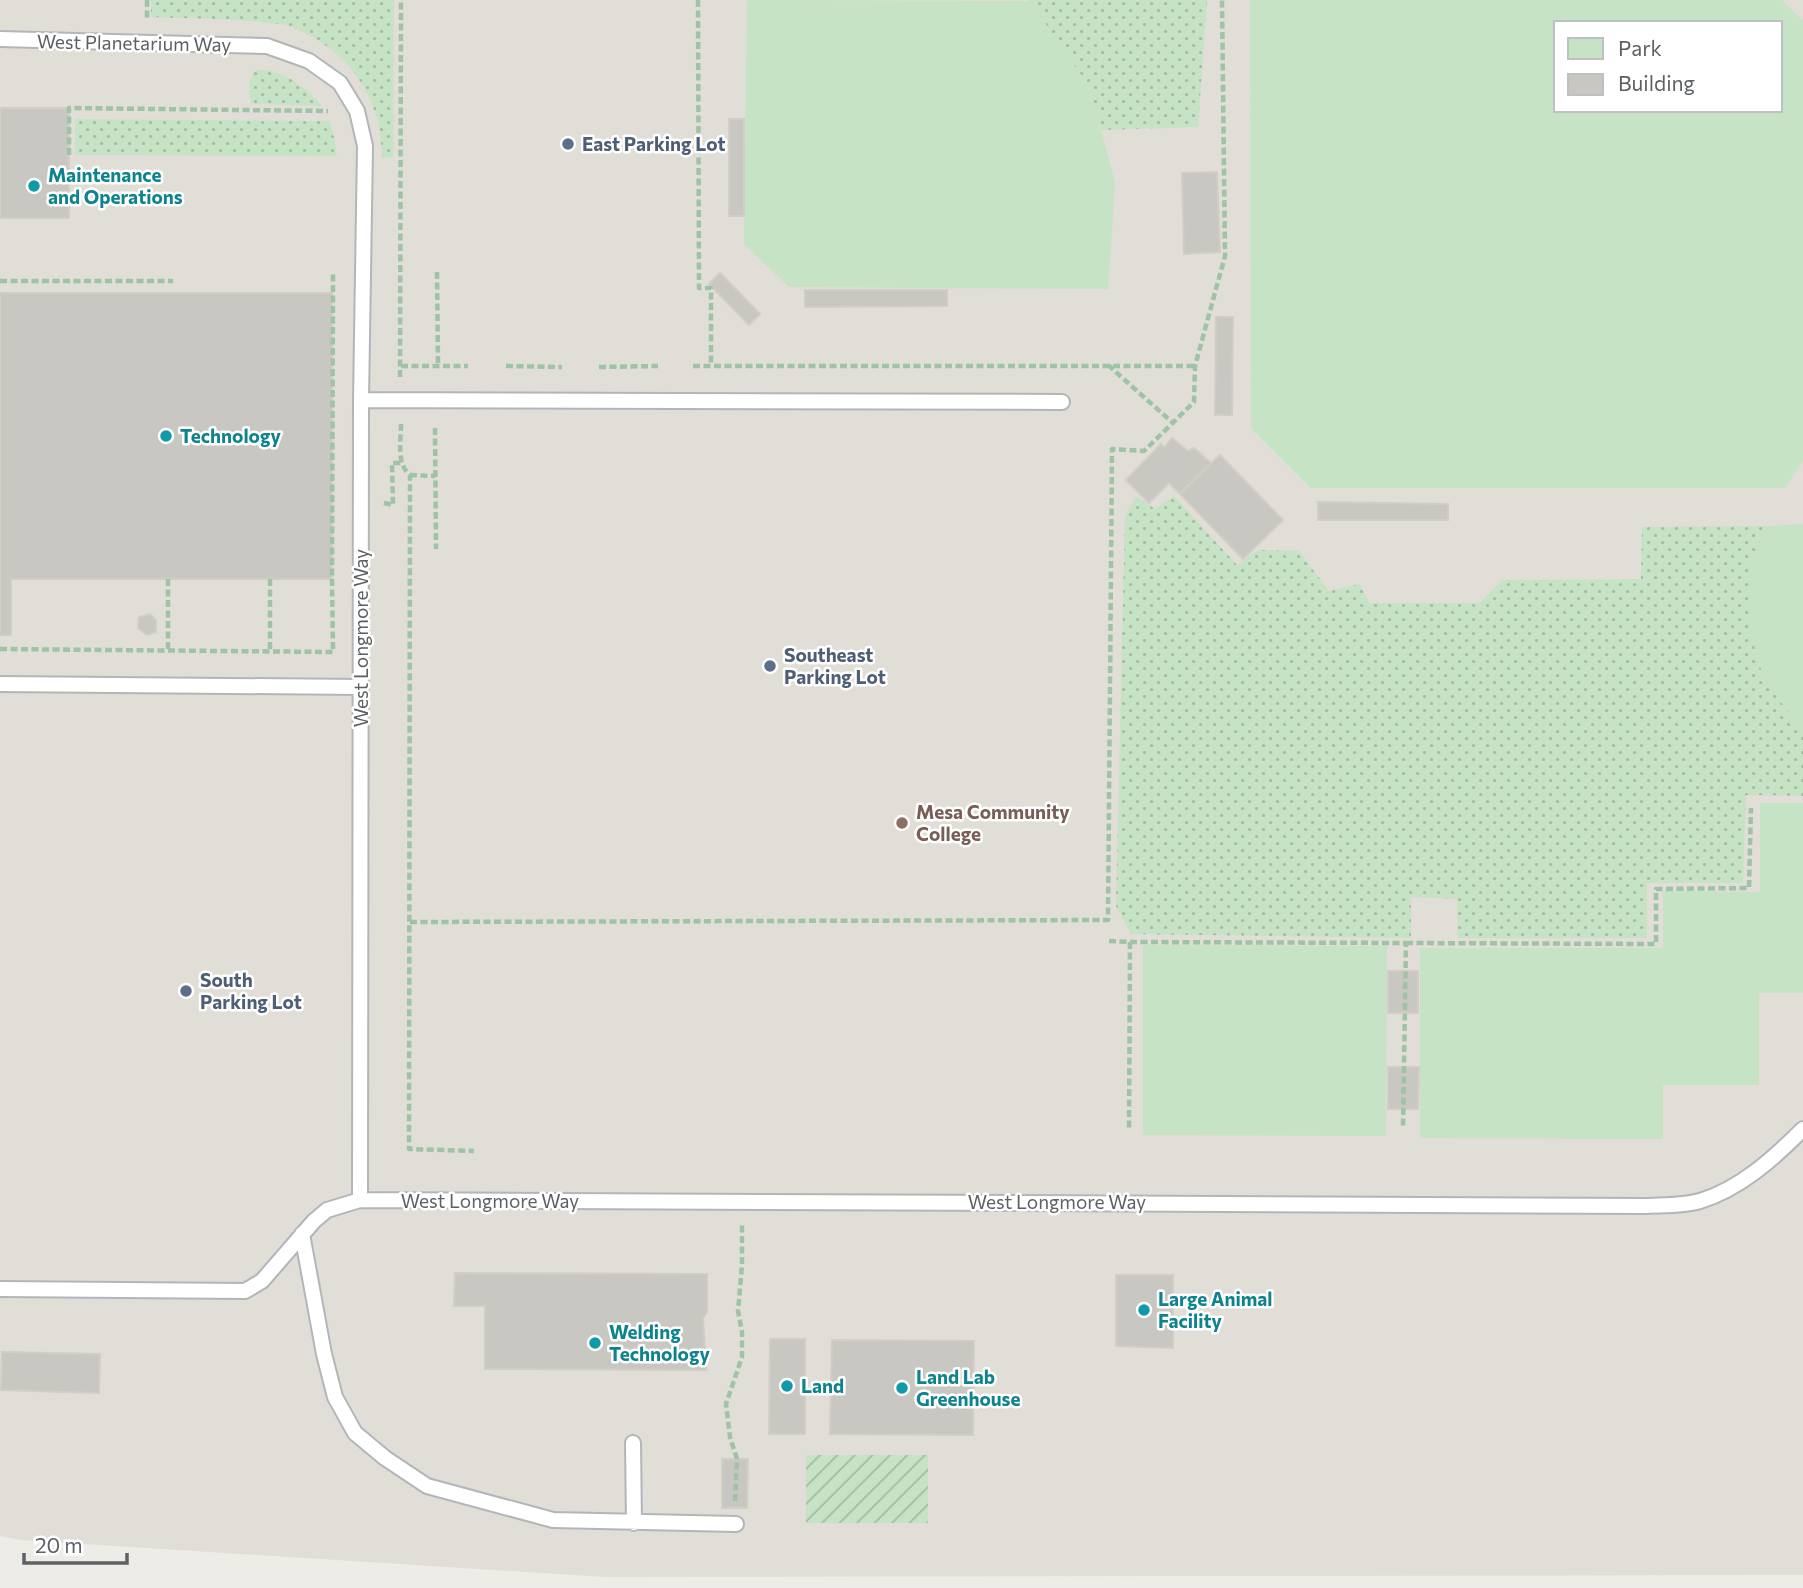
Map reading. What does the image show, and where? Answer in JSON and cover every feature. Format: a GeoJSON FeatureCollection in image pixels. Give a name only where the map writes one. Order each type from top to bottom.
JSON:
{"type":"FeatureCollection","features":[{"type":"Feature","properties":{"kind":"lane","name":"West Planetarium Way"},"geometry":{"type":"LineString","coordinates":[[0,39],[267,46]]}},
{"type":"Feature","properties":{"kind":"lane","name":"West Longmore Way"},"geometry":{"type":"LineString","coordinates":[[267,46],[309,61],[340,83],[357,111],[365,146],[361,400],[360,1200],[1645,1206],[1699,1201],[1734,1186],[1785,1148],[1803,1129]]}},
{"type":"Feature","properties":{"kind":"lane"},"geometry":{"type":"LineString","coordinates":[[361,400],[1062,402]]}},
{"type":"Feature","properties":{"kind":"lane"},"geometry":{"type":"LineString","coordinates":[[0,684],[361,687]]}},
{"type":"Feature","properties":{"kind":"lane"},"geometry":{"type":"LineString","coordinates":[[0,1289],[245,1291],[262,1281],[302,1234],[327,1210],[360,1200]]}},
{"type":"Feature","properties":{"kind":"lane"},"geometry":{"type":"LineString","coordinates":[[302,1234],[324,1354],[335,1397],[355,1433],[385,1458],[427,1486],[553,1520],[736,1524]]}},
{"type":"Feature","properties":{"kind":"lane"},"geometry":{"type":"LineString","coordinates":[[633,1443],[634,1522]]}},
{"type":"Feature","properties":{"kind":"path"},"geometry":{"type":"LineString","coordinates":[[401,0],[401,366],[468,366]]}},
{"type":"Feature","properties":{"kind":"path"},"geometry":{"type":"LineString","coordinates":[[698,0],[699,288],[711,288],[711,366]]}},
{"type":"Feature","properties":{"kind":"path"},"geometry":{"type":"LineString","coordinates":[[410,922],[1108,920],[1112,449],[1144,451],[1194,402],[1195,366],[1225,256],[1222,0]]}},
{"type":"Feature","properties":{"kind":"path"},"geometry":{"type":"LineString","coordinates":[[69,155],[69,108],[357,111]]}},
{"type":"Feature","properties":{"kind":"path"},"geometry":{"type":"LineString","coordinates":[[0,649],[334,652],[333,272]]}},
{"type":"Feature","properties":{"kind":"path"},"geometry":{"type":"LineString","coordinates":[[437,272],[438,366]]}},
{"type":"Feature","properties":{"kind":"path"},"geometry":{"type":"LineString","coordinates":[[0,281],[173,281]]}},
{"type":"Feature","properties":{"kind":"path"},"geometry":{"type":"LineString","coordinates":[[1107,365],[1172,423]]}},
{"type":"Feature","properties":{"kind":"path"},"geometry":{"type":"LineString","coordinates":[[506,366],[562,367]]}},
{"type":"Feature","properties":{"kind":"path"},"geometry":{"type":"LineString","coordinates":[[599,368],[658,366]]}},
{"type":"Feature","properties":{"kind":"path"},"geometry":{"type":"LineString","coordinates":[[693,366],[1195,366]]}},
{"type":"Feature","properties":{"kind":"path"},"geometry":{"type":"LineString","coordinates":[[401,424],[401,463],[404,470],[410,475],[435,476]]}},
{"type":"Feature","properties":{"kind":"path"},"geometry":{"type":"LineString","coordinates":[[435,428],[436,549]]}},
{"type":"Feature","properties":{"kind":"path"},"geometry":{"type":"LineString","coordinates":[[383,491],[384,504],[393,505],[392,463],[401,463]]}},
{"type":"Feature","properties":{"kind":"path"},"geometry":{"type":"LineString","coordinates":[[410,475],[410,1149],[474,1151]]}},
{"type":"Feature","properties":{"kind":"path"},"geometry":{"type":"LineString","coordinates":[[168,579],[168,650]]}},
{"type":"Feature","properties":{"kind":"path"},"geometry":{"type":"LineString","coordinates":[[270,579],[270,651]]}},
{"type":"Feature","properties":{"kind":"path"},"geometry":{"type":"LineString","coordinates":[[1109,941],[1656,944],[1656,889],[1749,888],[1751,808]]}},
{"type":"Feature","properties":{"kind":"path"},"geometry":{"type":"LineString","coordinates":[[1129,1131],[1130,942]]}},
{"type":"Feature","properties":{"kind":"path"},"geometry":{"type":"LineString","coordinates":[[1403,1128],[1406,943]]}},
{"type":"Feature","properties":{"kind":"path"},"geometry":{"type":"LineString","coordinates":[[736,1524],[737,1459],[730,1437],[726,1404],[742,1357],[742,1332],[738,1311],[743,1265],[741,1240]]}},
{"type":"Feature","properties":{"kind":"shaded area","name":"Mesa Community College"},"geometry":{"type":"Polygon","coordinates":[[[0,0],[1803,0],[1803,1575],[605,1577],[21,1540],[0,1536],[0,0]]]}},
{"type":"Feature","properties":{"kind":"green space"},"geometry":{"type":"Polygon","coordinates":[[[151,0],[394,0],[393,158],[382,157],[378,121],[364,88],[355,73],[330,48],[304,32],[285,25],[151,17],[151,0]]]}},
{"type":"Feature","properties":{"kind":"green space"},"geometry":{"type":"Polygon","coordinates":[[[747,0],[1030,1],[1088,85],[1101,130],[1115,182],[1108,289],[789,287],[744,244],[747,0]]]}},
{"type":"Feature","properties":{"kind":"green space"},"geometry":{"type":"Polygon","coordinates":[[[1028,0],[1207,0],[1198,127],[1101,130],[1088,85],[1028,0]]]}},
{"type":"Feature","properties":{"kind":"green space"},"geometry":{"type":"Polygon","coordinates":[[[1250,0],[1782,0],[1803,21],[1803,461],[1785,488],[1311,488],[1251,428],[1250,0]]]}},
{"type":"Feature","properties":{"kind":"green space"},"geometry":{"type":"Polygon","coordinates":[[[256,70],[275,72],[292,80],[322,106],[251,104],[250,81],[256,70]]]}},
{"type":"Feature","properties":{"kind":"green space"},"geometry":{"type":"Polygon","coordinates":[[[75,119],[329,121],[337,156],[75,155],[75,119]]]}},
{"type":"Feature","properties":{"kind":"green space"},"geometry":{"type":"Polygon","coordinates":[[[1136,496],[1155,509],[1174,496],[1237,565],[1258,550],[1299,551],[1329,591],[1360,584],[1369,603],[1480,603],[1502,580],[1641,579],[1642,527],[1771,526],[1761,538],[1752,638],[1761,669],[1777,697],[1803,731],[1803,796],[1746,795],[1743,883],[1647,883],[1647,938],[1458,938],[1457,899],[1411,897],[1411,938],[1131,934],[1116,906],[1125,516],[1136,496]]]}},
{"type":"Feature","properties":{"kind":"green space"},"geometry":{"type":"Polygon","coordinates":[[[1803,524],[1803,731],[1777,697],[1761,669],[1752,638],[1750,563],[1761,538],[1771,526],[1803,524]]]}},
{"type":"Feature","properties":{"kind":"green space"},"geometry":{"type":"Polygon","coordinates":[[[1760,803],[1803,803],[1803,993],[1759,993],[1759,1085],[1663,1085],[1663,1139],[1420,1138],[1420,948],[1663,948],[1663,891],[1760,892],[1760,803]]]}},
{"type":"Feature","properties":{"kind":"green space"},"geometry":{"type":"Polygon","coordinates":[[[1143,945],[1387,946],[1386,1136],[1143,1135],[1143,945]]]}},
{"type":"Feature","properties":{"kind":"green space"},"geometry":{"type":"Polygon","coordinates":[[[806,1455],[928,1455],[928,1523],[806,1523],[806,1455]]]}},
{"type":"Feature","properties":{"kind":"building","name":"Maintenance and Operations"},"geometry":{"type":"Polygon","coordinates":[[[0,108],[69,108],[69,218],[0,218],[0,108]]]}},
{"type":"Feature","properties":{"kind":"building"},"geometry":{"type":"Polygon","coordinates":[[[729,119],[744,119],[744,216],[729,216],[729,119]]]}},
{"type":"Feature","properties":{"kind":"building"},"geometry":{"type":"Polygon","coordinates":[[[1217,172],[1220,252],[1184,254],[1182,173],[1217,172]]]}},
{"type":"Feature","properties":{"kind":"building"},"geometry":{"type":"Polygon","coordinates":[[[720,273],[760,314],[749,325],[709,284],[720,273]]]}},
{"type":"Feature","properties":{"kind":"building"},"geometry":{"type":"Polygon","coordinates":[[[805,290],[947,290],[947,306],[805,307],[805,290]]]}},
{"type":"Feature","properties":{"kind":"building","name":"Technology"},"geometry":{"type":"Polygon","coordinates":[[[0,293],[332,293],[332,579],[11,579],[11,635],[0,635],[0,293]]]}},
{"type":"Feature","properties":{"kind":"building"},"geometry":{"type":"Polygon","coordinates":[[[1216,317],[1233,317],[1232,415],[1215,415],[1216,317]]]}},
{"type":"Feature","properties":{"kind":"building"},"geometry":{"type":"Polygon","coordinates":[[[1172,438],[1188,451],[1194,448],[1211,463],[1180,494],[1169,483],[1149,503],[1126,480],[1161,444],[1164,448],[1172,438]]]}},
{"type":"Feature","properties":{"kind":"building"},"geometry":{"type":"Polygon","coordinates":[[[1220,455],[1283,520],[1243,559],[1180,494],[1220,455]]]}},
{"type":"Feature","properties":{"kind":"building"},"geometry":{"type":"Polygon","coordinates":[[[1318,502],[1448,504],[1448,520],[1318,520],[1318,502]]]}},
{"type":"Feature","properties":{"kind":"building"},"geometry":{"type":"Polygon","coordinates":[[[150,614],[156,620],[156,632],[147,635],[138,628],[139,617],[150,614]]]}},
{"type":"Feature","properties":{"kind":"building"},"geometry":{"type":"Polygon","coordinates":[[[1388,971],[1418,971],[1418,1013],[1388,1013],[1388,971]]]}},
{"type":"Feature","properties":{"kind":"building"},"geometry":{"type":"Polygon","coordinates":[[[1388,1067],[1419,1067],[1418,1109],[1388,1109],[1388,1067]]]}},
{"type":"Feature","properties":{"kind":"building","name":"Welding Technology"},"geometry":{"type":"Polygon","coordinates":[[[455,1273],[707,1274],[707,1312],[703,1318],[706,1370],[485,1369],[485,1306],[454,1306],[455,1273]]]}},
{"type":"Feature","properties":{"kind":"building","name":"Large Animal Facility"},"geometry":{"type":"Polygon","coordinates":[[[1116,1275],[1173,1275],[1173,1348],[1116,1346],[1116,1275]]]}},
{"type":"Feature","properties":{"kind":"building","name":"Land"},"geometry":{"type":"Polygon","coordinates":[[[770,1339],[805,1339],[805,1434],[769,1434],[770,1339]]]}},
{"type":"Feature","properties":{"kind":"building","name":"Land Lab Greenhouse"},"geometry":{"type":"Polygon","coordinates":[[[832,1340],[974,1341],[973,1435],[830,1434],[832,1340]]]}},
{"type":"Feature","properties":{"kind":"building"},"geometry":{"type":"Polygon","coordinates":[[[2,1352],[100,1354],[99,1393],[1,1390],[2,1352]]]}},
{"type":"Feature","properties":{"kind":"building"},"geometry":{"type":"Polygon","coordinates":[[[722,1459],[748,1459],[747,1508],[722,1508],[722,1459]]]}},
{"type":"Feature","properties":{"kind":"place","name":"East Parking Lot"},"geometry":{"type":"Point","coordinates":[568,144]}},
{"type":"Feature","properties":{"kind":"place","name":"Maintenance and Operations"},"geometry":{"type":"Point","coordinates":[34,186]}},
{"type":"Feature","properties":{"kind":"place","name":"Technology"},"geometry":{"type":"Point","coordinates":[166,436]}},
{"type":"Feature","properties":{"kind":"place","name":"Southeast Parking Lot"},"geometry":{"type":"Point","coordinates":[770,666]}},
{"type":"Feature","properties":{"kind":"place","name":"Mesa Community College"},"geometry":{"type":"Point","coordinates":[902,823]}},
{"type":"Feature","properties":{"kind":"place","name":"South Parking Lot"},"geometry":{"type":"Point","coordinates":[186,991]}},
{"type":"Feature","properties":{"kind":"place","name":"Large Animal Facility"},"geometry":{"type":"Point","coordinates":[1144,1310]}},
{"type":"Feature","properties":{"kind":"place","name":"Welding Technology"},"geometry":{"type":"Point","coordinates":[595,1343]}},
{"type":"Feature","properties":{"kind":"place","name":"Land"},"geometry":{"type":"Point","coordinates":[787,1386]}},
{"type":"Feature","properties":{"kind":"place","name":"Land Lab Greenhouse"},"geometry":{"type":"Point","coordinates":[902,1388]}}]}
